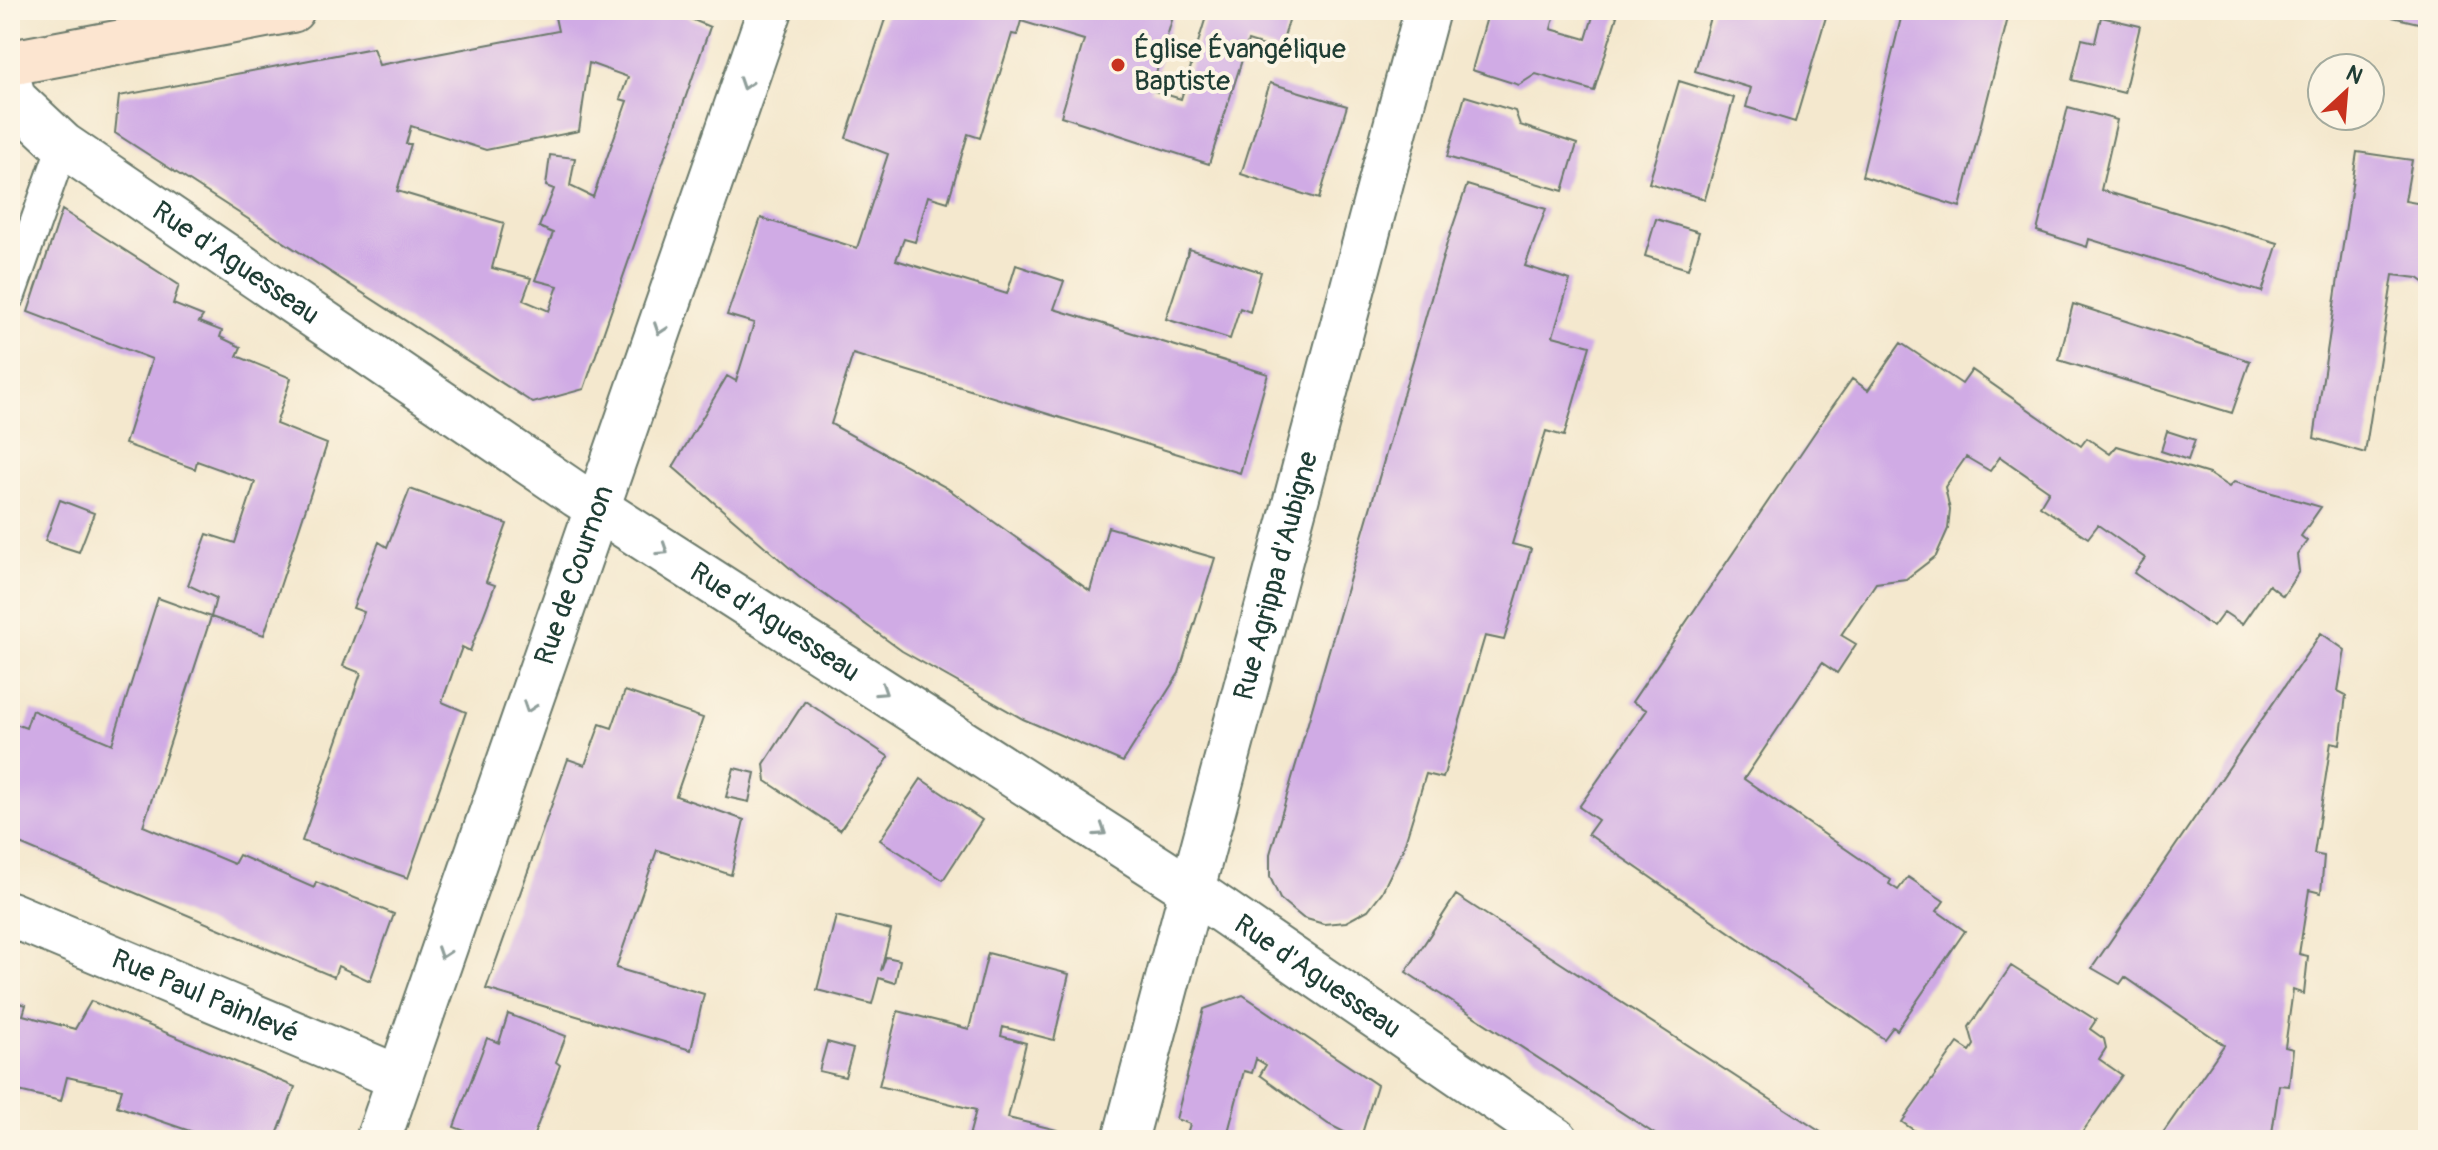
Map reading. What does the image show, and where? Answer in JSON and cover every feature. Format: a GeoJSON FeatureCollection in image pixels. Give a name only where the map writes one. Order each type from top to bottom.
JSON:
{"type":"FeatureCollection","features":[{"type":"Feature","properties":{"kind":"main road"},"geometry":{"type":"LineString","coordinates":[[10,63],[235,14],[292,10]]}},
{"type":"Feature","properties":{"kind":"street","name":"Rue de Cournon"},"geometry":{"type":"LineString","coordinates":[[378,1140],[770,10]]}},
{"type":"Feature","properties":{"kind":"street","name":"Rue Agrippa d'Aubigne"},"geometry":{"type":"LineString","coordinates":[[1125,1140],[1427,10]]}},
{"type":"Feature","properties":{"kind":"street","name":"Rue d'Aguesseau"},"geometry":{"type":"LineString","coordinates":[[10,86],[14,99],[63,145],[597,508],[1192,890],[1556,1140]]}},
{"type":"Feature","properties":{"kind":"street","name":"Rue Paul Painlevé"},"geometry":{"type":"LineString","coordinates":[[10,914],[400,1078]]}},
{"type":"Feature","properties":{"kind":"lane"},"geometry":{"type":"LineString","coordinates":[[10,295],[63,145]]}},
{"type":"Feature","properties":{"kind":"building"},"geometry":{"type":"Polygon","coordinates":[[[606,10],[670,10],[710,27],[584,389],[533,403],[115,133],[119,96],[373,48],[379,65],[558,31],[555,17],[606,10]],[[589,63],[579,131],[486,150],[411,126],[406,144],[411,144],[397,191],[504,223],[492,268],[531,278],[523,300],[549,311],[558,286],[535,280],[553,233],[539,227],[554,189],[546,186],[550,155],[575,158],[570,186],[593,197],[627,101],[620,99],[628,77],[589,63]]]}},
{"type":"Feature","properties":{"kind":"building"},"geometry":{"type":"Polygon","coordinates":[[[888,10],[1175,10],[1151,90],[1181,99],[1208,10],[1292,10],[1280,51],[1248,41],[1209,164],[1061,116],[1084,40],[1021,21],[1017,35],[1012,34],[980,138],[968,134],[948,202],[928,196],[915,242],[904,239],[896,260],[1007,294],[1016,265],[1064,281],[1054,309],[1268,374],[1240,473],[853,354],[831,424],[947,488],[1090,591],[1108,527],[1215,558],[1179,673],[1123,762],[1023,719],[902,651],[799,576],[673,467],[727,376],[736,381],[754,323],[727,315],[761,218],[857,248],[888,154],[846,138],[888,10]]]}},
{"type":"Feature","properties":{"kind":"building"},"geometry":{"type":"Polygon","coordinates":[[[1489,10],[1556,10],[1551,29],[1586,39],[1595,10],[1617,16],[1594,91],[1536,74],[1519,85],[1472,70],[1489,10]]]}},
{"type":"Feature","properties":{"kind":"building"},"geometry":{"type":"Polygon","coordinates":[[[1712,10],[1828,10],[1795,122],[1746,107],[1751,88],[1695,71],[1712,10]]]}},
{"type":"Feature","properties":{"kind":"building"},"geometry":{"type":"Polygon","coordinates":[[[1903,10],[2010,10],[1960,207],[1862,176],[1903,10]]]}},
{"type":"Feature","properties":{"kind":"building"},"geometry":{"type":"Polygon","coordinates":[[[2362,10],[2428,10],[2427,25],[2362,10]]]}},
{"type":"Feature","properties":{"kind":"building"},"geometry":{"type":"Polygon","coordinates":[[[2101,17],[2140,26],[2124,93],[2072,80],[2082,39],[2095,42],[2101,17]]]}},
{"type":"Feature","properties":{"kind":"building"},"geometry":{"type":"Polygon","coordinates":[[[1679,81],[1734,98],[1705,199],[1649,183],[1679,81]]]}},
{"type":"Feature","properties":{"kind":"building"},"geometry":{"type":"Polygon","coordinates":[[[1270,83],[1347,106],[1319,199],[1241,174],[1270,83]]]}},
{"type":"Feature","properties":{"kind":"building"},"geometry":{"type":"Polygon","coordinates":[[[1465,96],[1515,111],[1520,125],[1577,144],[1563,191],[1447,157],[1465,96]]]}},
{"type":"Feature","properties":{"kind":"building"},"geometry":{"type":"Polygon","coordinates":[[[2068,107],[2117,120],[2101,190],[2278,243],[2262,292],[2089,239],[2087,247],[2037,231],[2068,107]]]}},
{"type":"Feature","properties":{"kind":"building"},"geometry":{"type":"Polygon","coordinates":[[[2357,152],[2412,160],[2405,201],[2428,205],[2428,285],[2418,278],[2393,275],[2365,453],[2314,438],[2357,152]]]}},
{"type":"Feature","properties":{"kind":"building"},"geometry":{"type":"Polygon","coordinates":[[[1467,185],[1546,209],[1525,266],[1570,280],[1553,336],[1590,346],[1564,436],[1546,431],[1512,544],[1531,549],[1504,640],[1485,636],[1443,778],[1426,774],[1403,849],[1382,892],[1368,910],[1346,922],[1324,924],[1303,918],[1280,899],[1270,877],[1270,854],[1447,243],[1467,185]]]}},
{"type":"Feature","properties":{"kind":"building"},"geometry":{"type":"Polygon","coordinates":[[[62,210],[179,285],[173,304],[203,316],[199,322],[222,331],[220,337],[241,347],[237,356],[291,378],[276,424],[327,444],[264,635],[211,617],[216,598],[188,585],[207,534],[235,543],[255,482],[197,461],[195,469],[125,444],[152,359],[28,312],[62,210]]]}},
{"type":"Feature","properties":{"kind":"building"},"geometry":{"type":"Polygon","coordinates":[[[1656,219],[1699,232],[1688,269],[1645,256],[1656,219]]]}},
{"type":"Feature","properties":{"kind":"building"},"geometry":{"type":"Polygon","coordinates":[[[1189,249],[1261,272],[1250,312],[1240,308],[1230,339],[1166,319],[1189,249]]]}},
{"type":"Feature","properties":{"kind":"building"},"geometry":{"type":"Polygon","coordinates":[[[2073,304],[2250,361],[2232,413],[2059,360],[2073,304]]]}},
{"type":"Feature","properties":{"kind":"building"},"geometry":{"type":"Polygon","coordinates":[[[1901,343],[1962,384],[1972,370],[2081,446],[2087,438],[2110,454],[2117,446],[2209,474],[2229,487],[2234,482],[2321,507],[2301,536],[2307,541],[2297,555],[2299,571],[2283,596],[2269,585],[2242,624],[2224,612],[2213,627],[2134,573],[2145,558],[2098,525],[2088,538],[2040,506],[2049,491],[2000,457],[1990,471],[1966,457],[1945,487],[1950,510],[1948,529],[1936,556],[1906,579],[1876,583],[1841,635],[1856,644],[1837,673],[1822,663],[1744,779],[1891,880],[1889,884],[1898,890],[1908,877],[1944,901],[1937,911],[1965,931],[1897,1030],[1893,1027],[1884,1039],[1588,834],[1598,820],[1579,807],[1647,710],[1632,702],[1830,410],[1852,379],[1868,390],[1901,343]]]}},
{"type":"Feature","properties":{"kind":"building"},"geometry":{"type":"Polygon","coordinates":[[[2167,431],[2195,440],[2188,460],[2161,451],[2167,431]]]}},
{"type":"Feature","properties":{"kind":"building"},"geometry":{"type":"Polygon","coordinates":[[[410,489],[507,524],[486,582],[495,585],[470,651],[462,647],[442,702],[466,712],[408,878],[302,841],[361,673],[343,666],[364,612],[353,608],[379,542],[387,547],[410,489]]]}},
{"type":"Feature","properties":{"kind":"building"},"geometry":{"type":"Polygon","coordinates":[[[60,500],[94,513],[79,552],[45,541],[60,500]]]}},
{"type":"Feature","properties":{"kind":"building"},"geometry":{"type":"Polygon","coordinates":[[[158,598],[211,617],[143,826],[234,864],[239,855],[314,888],[316,882],[394,914],[370,981],[338,966],[334,977],[15,842],[18,835],[10,832],[10,722],[26,728],[32,710],[112,744],[158,598]]]}},
{"type":"Feature","properties":{"kind":"building"},"geometry":{"type":"Polygon","coordinates":[[[2321,633],[2345,650],[2338,691],[2346,695],[2340,744],[2331,742],[2314,854],[2324,856],[2321,893],[2309,890],[2299,954],[2308,956],[2304,994],[2293,990],[2285,1047],[2293,1049],[2289,1086],[2279,1085],[2271,1140],[2158,1140],[2224,1045],[2125,977],[2120,984],[2092,968],[2321,633]]]}},
{"type":"Feature","properties":{"kind":"building"},"geometry":{"type":"Polygon","coordinates":[[[625,691],[703,718],[676,796],[744,820],[731,875],[657,850],[616,968],[704,994],[691,1050],[486,989],[568,759],[585,765],[600,724],[612,728],[625,691]]]}},
{"type":"Feature","properties":{"kind":"building"},"geometry":{"type":"Polygon","coordinates":[[[805,701],[889,757],[840,830],[766,781],[764,764],[805,701]]]}},
{"type":"Feature","properties":{"kind":"building"},"geometry":{"type":"Polygon","coordinates":[[[734,768],[755,773],[749,802],[726,797],[734,768]]]}},
{"type":"Feature","properties":{"kind":"building"},"geometry":{"type":"Polygon","coordinates":[[[921,779],[982,820],[943,880],[880,840],[921,779]]]}},
{"type":"Feature","properties":{"kind":"building"},"geometry":{"type":"Polygon","coordinates":[[[1456,895],[1833,1140],[1664,1140],[1406,972],[1456,895]]]}},
{"type":"Feature","properties":{"kind":"building"},"geometry":{"type":"Polygon","coordinates":[[[836,916],[891,930],[881,971],[886,957],[900,960],[895,983],[879,978],[872,1004],[817,990],[836,916]]]}},
{"type":"Feature","properties":{"kind":"building"},"geometry":{"type":"Polygon","coordinates":[[[988,953],[1069,974],[1054,1040],[1003,1027],[1001,1036],[1026,1043],[1008,1118],[1057,1130],[1055,1140],[968,1140],[976,1110],[879,1086],[898,1011],[969,1029],[988,953]]]}},
{"type":"Feature","properties":{"kind":"building"},"geometry":{"type":"Polygon","coordinates":[[[2011,966],[2096,1020],[2090,1029],[2104,1039],[2106,1048],[2099,1059],[2122,1075],[2077,1140],[1928,1140],[1902,1122],[1958,1043],[1970,1051],[1974,1045],[1969,1027],[2011,966]]]}},
{"type":"Feature","properties":{"kind":"building"},"geometry":{"type":"Polygon","coordinates":[[[1243,995],[1377,1085],[1360,1140],[1328,1124],[1260,1075],[1266,1065],[1256,1059],[1252,1073],[1244,1071],[1227,1136],[1237,1140],[1185,1140],[1190,1124],[1176,1119],[1204,1009],[1243,995]]]}},
{"type":"Feature","properties":{"kind":"building"},"geometry":{"type":"Polygon","coordinates":[[[10,1000],[26,1005],[23,1015],[75,1029],[91,1001],[295,1087],[275,1140],[216,1140],[117,1106],[122,1089],[67,1077],[61,1101],[10,1089],[10,1000]]]}},
{"type":"Feature","properties":{"kind":"building"},"geometry":{"type":"Polygon","coordinates":[[[508,1014],[566,1036],[556,1062],[560,1065],[532,1140],[489,1140],[454,1127],[487,1038],[499,1043],[508,1014]]]}},
{"type":"Feature","properties":{"kind":"building"},"geometry":{"type":"Polygon","coordinates":[[[827,1042],[853,1049],[845,1077],[819,1071],[827,1042]]]}},
{"type":"Feature","properties":{"kind":"place","name":"Église Évangélique Baptiste"},"geometry":{"type":"Point","coordinates":[1118,65]}}]}
